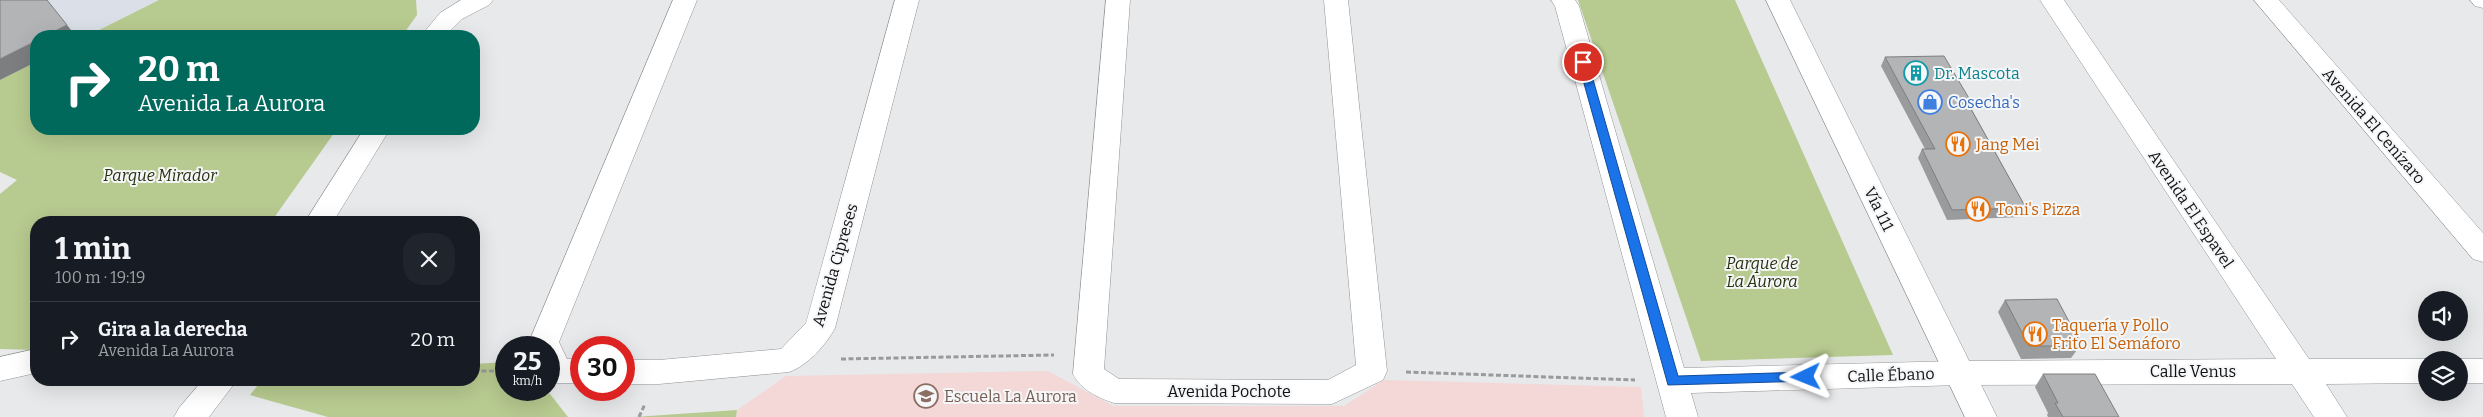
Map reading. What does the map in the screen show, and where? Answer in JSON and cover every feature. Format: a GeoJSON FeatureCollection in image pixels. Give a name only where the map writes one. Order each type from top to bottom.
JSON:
{"type":"FeatureCollection","features":[{"type":"Feature","properties":{"kind":"street"},"geometry":{"type":"LineString","coordinates":[[436,30],[440,24],[458,9],[481,0]]}},
{"type":"Feature","properties":{"kind":"street"},"geometry":{"type":"LineString","coordinates":[[546,336],[685,0]]}},
{"type":"Feature","properties":{"kind":"street","name":"Avenida Cipreses"},"geometry":{"type":"LineString","coordinates":[[789,360],[820,328],[907,0]]}},
{"type":"Feature","properties":{"kind":"street","name":"Avenida Pochote"},"geometry":{"type":"LineString","coordinates":[[1118,0],[1088,374],[1114,391],[1332,392],[1372,371]]}},
{"type":"Feature","properties":{"kind":"street"},"geometry":{"type":"LineString","coordinates":[[1336,0],[1372,371]]}},
{"type":"Feature","properties":{"kind":"street"},"geometry":{"type":"LineString","coordinates":[[1563,0],[1567,6],[1682,417]]}},
{"type":"Feature","properties":{"kind":"street","name":"Vía 111"},"geometry":{"type":"LineString","coordinates":[[1778,0],[1981,417]]}},
{"type":"Feature","properties":{"kind":"street","name":"Avenida El Espavel"},"geometry":{"type":"LineString","coordinates":[[2052,0],[2331,417]]}},
{"type":"Feature","properties":{"kind":"street","name":"Avenida El Cenízaro"},"geometry":{"type":"LineString","coordinates":[[2266,0],[2483,252]]}},
{"type":"Feature","properties":{"kind":"street"},"geometry":{"type":"LineString","coordinates":[[324,216],[373,135]]}},
{"type":"Feature","properties":{"kind":"street"},"geometry":{"type":"LineString","coordinates":[[635,372],[659,372],[789,360]]}},
{"type":"Feature","properties":{"kind":"street"},"geometry":{"type":"LineString","coordinates":[[0,369],[30,362]]}},
{"type":"Feature","properties":{"kind":"street","name":"Calle Venus"},"geometry":{"type":"LineString","coordinates":[[1959,373],[2418,371]]}},
{"type":"Feature","properties":{"kind":"street"},"geometry":{"type":"LineString","coordinates":[[2468,371],[2483,371]]}},
{"type":"Feature","properties":{"kind":"street","name":"Calle Ébano"},"geometry":{"type":"LineString","coordinates":[[1673,381],[1959,373]]}},
{"type":"Feature","properties":{"kind":"street"},"geometry":{"type":"LineString","coordinates":[[190,417],[217,386]]}},
{"type":"Feature","properties":{"kind":"path"},"geometry":{"type":"LineString","coordinates":[[789,360],[1090,354]]}},
{"type":"Feature","properties":{"kind":"path"},"geometry":{"type":"LineString","coordinates":[[480,371],[495,371]]}},
{"type":"Feature","properties":{"kind":"path"},"geometry":{"type":"LineString","coordinates":[[1372,371],[1673,381]]}},
{"type":"Feature","properties":{"kind":"shaded area"},"geometry":{"type":"Polygon","coordinates":[[[0,0],[159,0],[99,30],[30,30],[30,65],[0,80],[0,0]]]}},
{"type":"Feature","properties":{"kind":"shaded area","name":"Escuela La Aurora"},"geometry":{"type":"Polygon","coordinates":[[[1048,371],[1113,406],[1344,406],[1384,380],[1641,387],[1644,417],[736,417],[737,410],[786,376],[1048,371]]]}},
{"type":"Feature","properties":{"kind":"green space"},"geometry":{"type":"Polygon","coordinates":[[[159,0],[416,0],[417,15],[406,30],[99,30],[159,0]]]}},
{"type":"Feature","properties":{"kind":"green space","name":"Parque de La Aurora"},"geometry":{"type":"Polygon","coordinates":[[[1578,0],[1735,0],[1893,355],[1701,361],[1578,0]]]}},
{"type":"Feature","properties":{"kind":"green space","name":"Parque Mirador"},"geometry":{"type":"Polygon","coordinates":[[[30,65],[30,135],[333,135],[275,216],[30,216],[30,350],[0,349],[0,194],[17,180],[0,172],[0,80],[30,65]]]}},
{"type":"Feature","properties":{"kind":"green space"},"geometry":{"type":"Polygon","coordinates":[[[495,363],[495,401],[556,401],[568,417],[328,417],[250,395],[257,386],[480,386],[480,364],[495,363]]]}},
{"type":"Feature","properties":{"kind":"green space"},"geometry":{"type":"Polygon","coordinates":[[[737,410],[736,417],[634,417],[737,410]]]}},
{"type":"Feature","properties":{"kind":"building"},"geometry":{"type":"Polygon","coordinates":[[[0,0],[47,0],[67,25],[57,30],[30,30],[30,44],[0,59],[0,0]]]}},
{"type":"Feature","properties":{"kind":"building"},"geometry":{"type":"Polygon","coordinates":[[[1944,56],[1970,100],[1966,100],[2026,208],[1952,210],[1922,149],[1935,149],[1885,57],[1944,56]]]}},
{"type":"Feature","properties":{"kind":"building"},"geometry":{"type":"Polygon","coordinates":[[[2057,299],[2081,344],[2080,346],[2029,346],[2005,300],[2057,299]]]}},
{"type":"Feature","properties":{"kind":"building"},"geometry":{"type":"Polygon","coordinates":[[[2043,374],[2095,374],[2119,417],[2063,417],[2043,374]]]}},
{"type":"Feature","properties":{"kind":"place","name":"Dr. Mascota"},"geometry":{"type":"Point","coordinates":[1916,73]}},
{"type":"Feature","properties":{"kind":"place","name":"Cosecha's"},"geometry":{"type":"Point","coordinates":[1930,102]}},
{"type":"Feature","properties":{"kind":"place","name":"Jang Mei"},"geometry":{"type":"Point","coordinates":[1958,144]}},
{"type":"Feature","properties":{"kind":"place","name":"Toni's Pizza"},"geometry":{"type":"Point","coordinates":[1978,209]}},
{"type":"Feature","properties":{"kind":"place","name":"Taquería y Pollo Frito El Semáforo"},"geometry":{"type":"Point","coordinates":[2035,334]}},
{"type":"Feature","properties":{"kind":"place","name":"Escuela La Aurora"},"geometry":{"type":"Point","coordinates":[926,396]}},
{"type":"Feature","properties":{"kind":"route"},"geometry":{"type":"LineString","coordinates":[[1583,62],[1673,381],[1806,377]]}}]}
